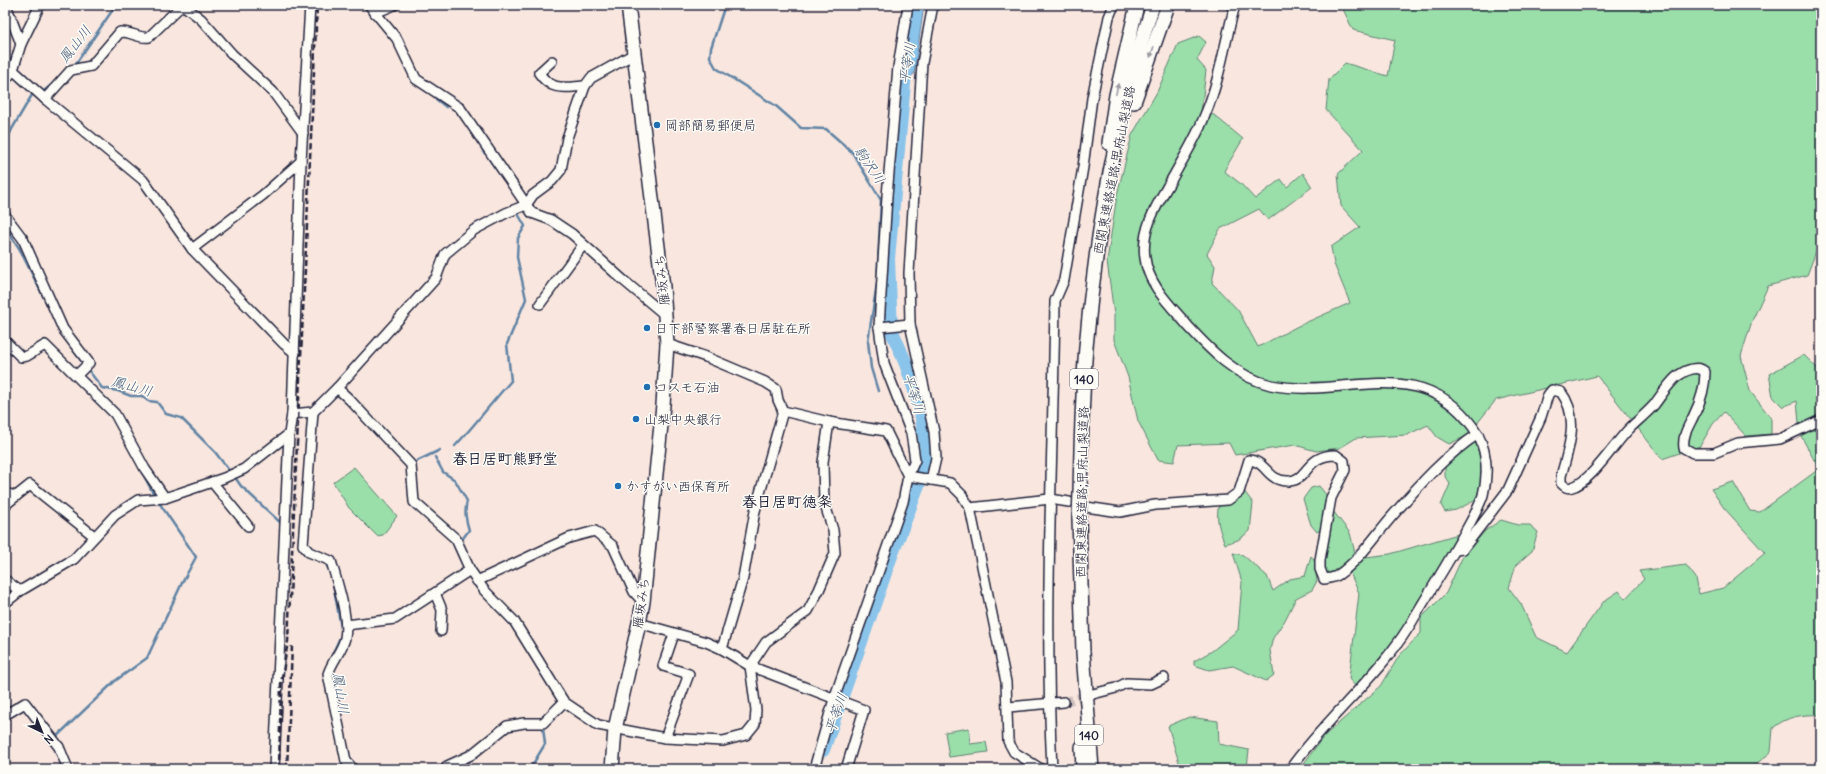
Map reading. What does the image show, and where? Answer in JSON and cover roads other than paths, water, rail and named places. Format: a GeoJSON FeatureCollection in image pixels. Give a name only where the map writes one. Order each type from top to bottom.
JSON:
{"type":"FeatureCollection","features":[{"type":"Feature","properties":{"kind":"highway","name":"雁坂みち"},"geometry":{"type":"LineString","coordinates":[[612,769],[615,729],[640,624],[643,602],[663,405],[667,344],[665,315],[628,5]]}},
{"type":"Feature","properties":{"kind":"highway"},"geometry":{"type":"LineString","coordinates":[[1095,266],[1100,204],[1116,95],[1137,6]]}},
{"type":"Feature","properties":{"kind":"highway","name":"西関東連絡道路;甲府山梨道路"},"geometry":{"type":"LineString","coordinates":[[1092,769],[1089,697],[1083,652],[1082,512],[1080,492],[1086,347],[1095,266],[1115,154],[1126,104],[1152,8]]}},
{"type":"Feature","properties":{"kind":"highway"},"geometry":{"type":"LineString","coordinates":[[1115,154],[1166,10]]}},
{"type":"Feature","properties":{"kind":"highway"},"geometry":{"type":"LineString","coordinates":[[1083,652],[1080,692],[1083,769]]}},
{"type":"Feature","properties":{"kind":"highway"},"geometry":{"type":"LineString","coordinates":[[1089,697],[1100,769]]}},
{"type":"Feature","properties":{"kind":"street"},"geometry":{"type":"LineString","coordinates":[[6,5],[21,44]]}},
{"type":"Feature","properties":{"kind":"street"},"geometry":{"type":"LineString","coordinates":[[5,81],[13,70],[21,44],[40,5]]}},
{"type":"Feature","properties":{"kind":"street"},"geometry":{"type":"LineString","coordinates":[[45,99],[71,70],[91,66],[120,32],[129,31],[144,38],[148,37],[183,5],[201,19],[232,54],[273,92],[303,133]]}},
{"type":"Feature","properties":{"kind":"street"},"geometry":{"type":"LineString","coordinates":[[274,769],[289,434],[292,414],[295,353],[301,161],[310,5]]}},
{"type":"Feature","properties":{"kind":"street"},"geometry":{"type":"LineString","coordinates":[[369,5],[397,39],[416,79],[460,108],[532,213],[551,220],[572,234],[665,315]]}},
{"type":"Feature","properties":{"kind":"street"},"geometry":{"type":"LineString","coordinates":[[375,13],[394,5]]}},
{"type":"Feature","properties":{"kind":"street"},"geometry":{"type":"LineString","coordinates":[[814,769],[834,699],[903,502],[915,460],[911,432],[884,362],[879,327],[887,196],[898,66],[908,5]]}},
{"type":"Feature","properties":{"kind":"street"},"geometry":{"type":"LineString","coordinates":[[931,480],[936,458],[934,432],[910,324],[909,273],[922,63],[933,5]]}},
{"type":"Feature","properties":{"kind":"street"},"geometry":{"type":"LineString","coordinates":[[1052,769],[1049,704],[1050,499],[1055,301],[1064,280],[1083,167],[1092,98],[1108,23],[1114,5]]}},
{"type":"Feature","properties":{"kind":"street"},"geometry":{"type":"LineString","coordinates":[[1235,5],[1206,114],[1154,212],[1146,231],[1144,257],[1149,276],[1157,289],[1177,313],[1208,346],[1233,369],[1250,378],[1268,384],[1289,388],[1382,382],[1411,384],[1434,394],[1457,408],[1478,434],[1485,452],[1486,479],[1483,496],[1474,516],[1415,618],[1388,656],[1320,731],[1290,769]]}},
{"type":"Feature","properties":{"kind":"street"},"geometry":{"type":"LineString","coordinates":[[292,414],[311,413],[337,388],[436,278],[445,254],[474,230],[506,213],[526,205],[533,195],[552,182],[561,170],[567,138],[585,86],[591,78],[634,54]]}},
{"type":"Feature","properties":{"kind":"street"},"geometry":{"type":"LineString","coordinates":[[552,61],[539,73],[546,83],[555,87],[585,86]]}},
{"type":"Feature","properties":{"kind":"street"},"geometry":{"type":"LineString","coordinates":[[13,70],[45,99],[143,180],[192,249],[284,344],[295,353]]}},
{"type":"Feature","properties":{"kind":"street"},"geometry":{"type":"LineString","coordinates":[[192,249],[263,195],[301,161]]}},
{"type":"Feature","properties":{"kind":"street"},"geometry":{"type":"LineString","coordinates":[[5,215],[23,239],[62,329],[89,364],[78,373]]}},
{"type":"Feature","properties":{"kind":"street"},"geometry":{"type":"LineString","coordinates":[[540,304],[583,244]]}},
{"type":"Feature","properties":{"kind":"street"},"geometry":{"type":"LineString","coordinates":[[879,327],[910,324]]}},
{"type":"Feature","properties":{"kind":"street"},"geometry":{"type":"LineString","coordinates":[[5,341],[21,357],[27,356],[45,345],[78,373],[115,414],[145,469],[165,498]]}},
{"type":"Feature","properties":{"kind":"street"},"geometry":{"type":"LineString","coordinates":[[667,344],[706,357],[765,382],[776,389],[782,411],[755,511],[743,578],[722,649]]}},
{"type":"Feature","properties":{"kind":"street"},"geometry":{"type":"LineString","coordinates":[[1455,550],[1463,549],[1508,490],[1541,417],[1548,395],[1552,390],[1561,392],[1567,400],[1572,425],[1572,437],[1561,476],[1561,483],[1566,487],[1571,488],[1579,484],[1596,468],[1629,429],[1649,411],[1679,375],[1691,369],[1699,368],[1705,372],[1705,386],[1695,414],[1683,439],[1684,448],[1693,453],[1714,453],[1738,443],[1780,439],[1821,420]]}},
{"type":"Feature","properties":{"kind":"street"},"geometry":{"type":"LineString","coordinates":[[337,388],[360,410],[411,465],[414,502],[456,539],[470,570],[477,581],[514,621],[564,702],[598,725],[665,738],[722,741],[746,735],[755,724],[756,710],[750,666],[766,642],[808,611],[835,554],[833,530],[824,502],[823,462],[829,422]]}},
{"type":"Feature","properties":{"kind":"street"},"geometry":{"type":"LineString","coordinates":[[782,411],[829,422],[886,431],[911,477]]}},
{"type":"Feature","properties":{"kind":"street"},"geometry":{"type":"LineString","coordinates":[[311,413],[303,545],[309,552],[331,561],[346,625],[345,639],[331,664],[328,674],[346,761],[353,769]]}},
{"type":"Feature","properties":{"kind":"street"},"geometry":{"type":"LineString","coordinates":[[5,603],[20,591],[74,559],[115,515],[138,500],[165,498],[244,469],[289,434]]}},
{"type":"Feature","properties":{"kind":"street"},"geometry":{"type":"LineString","coordinates":[[1082,512],[1120,512],[1155,505],[1228,500],[1239,492],[1249,460],[1259,463],[1273,478],[1289,481],[1303,475],[1314,461],[1321,456],[1336,455],[1344,461],[1345,470],[1331,498],[1320,560],[1320,569],[1324,579],[1332,578],[1339,574],[1361,554],[1394,513],[1457,448],[1478,434]]}},
{"type":"Feature","properties":{"kind":"street"},"geometry":{"type":"LineString","coordinates":[[911,477],[950,483],[962,495],[970,508],[1006,682],[1008,741],[1014,752],[1041,769]]}},
{"type":"Feature","properties":{"kind":"street"},"geometry":{"type":"LineString","coordinates":[[212,482],[248,526]]}},
{"type":"Feature","properties":{"kind":"street"},"geometry":{"type":"LineString","coordinates":[[5,505],[30,486],[94,536]]}},
{"type":"Feature","properties":{"kind":"street"},"geometry":{"type":"LineString","coordinates":[[5,493],[16,496]]}},
{"type":"Feature","properties":{"kind":"street"},"geometry":{"type":"LineString","coordinates":[[970,508],[1050,499],[1069,502]]}},
{"type":"Feature","properties":{"kind":"street"},"geometry":{"type":"LineString","coordinates":[[477,581],[569,538],[595,531],[613,546],[634,592],[643,602]]}},
{"type":"Feature","properties":{"kind":"street"},"geometry":{"type":"LineString","coordinates":[[346,625],[395,619],[470,570]]}},
{"type":"Feature","properties":{"kind":"street"},"geometry":{"type":"LineString","coordinates":[[5,580],[20,591]]}},
{"type":"Feature","properties":{"kind":"street"},"geometry":{"type":"LineString","coordinates":[[435,593],[442,610],[441,631]]}},
{"type":"Feature","properties":{"kind":"street"},"geometry":{"type":"LineString","coordinates":[[640,624],[706,642],[722,649],[750,666],[864,710],[846,769]]}},
{"type":"Feature","properties":{"kind":"street"},"geometry":{"type":"LineString","coordinates":[[665,738],[689,674],[663,666],[674,634]]}},
{"type":"Feature","properties":{"kind":"street"},"geometry":{"type":"LineString","coordinates":[[1089,697],[1126,683],[1152,684],[1164,678]]}},
{"type":"Feature","properties":{"kind":"street"},"geometry":{"type":"LineString","coordinates":[[448,769],[447,766],[471,755],[507,726],[543,722],[564,702]]}},
{"type":"Feature","properties":{"kind":"street"},"geometry":{"type":"LineString","coordinates":[[1008,707],[1064,702]]}},
{"type":"Feature","properties":{"kind":"street"},"geometry":{"type":"LineString","coordinates":[[5,715],[25,704],[59,747],[68,769]]}},
{"type":"Feature","properties":{"kind":"water"},"geometry":{"type":"Polygon","coordinates":[[[911,5],[924,5],[914,74],[898,84],[911,5]]]}},
{"type":"Feature","properties":{"kind":"waterway","name":"鳳山川"},"geometry":{"type":"LineString","coordinates":[[73,66],[116,5]]}},
{"type":"Feature","properties":{"kind":"waterway","name":"駒沢川"},"geometry":{"type":"LineString","coordinates":[[725,5],[711,48],[710,57],[716,68],[776,106],[801,128],[826,129],[852,152],[881,200],[877,283],[868,341],[871,368],[878,391]]}},
{"type":"Feature","properties":{"kind":"waterway","name":"平等川"},"geometry":{"type":"LineString","coordinates":[[823,750],[891,556],[923,473],[927,452],[920,405],[906,364],[891,329],[888,259],[906,61]]}},
{"type":"Feature","properties":{"kind":"waterway","name":"鳳山川"},"geometry":{"type":"LineString","coordinates":[[45,90],[54,83]]}},
{"type":"Feature","properties":{"kind":"waterway","name":"鳳山川"},"geometry":{"type":"LineString","coordinates":[[5,145],[12,129],[32,95]]}},
{"type":"Feature","properties":{"kind":"waterway"},"geometry":{"type":"LineString","coordinates":[[436,99],[446,107]]}},
{"type":"Feature","properties":{"kind":"waterway"},"geometry":{"type":"LineString","coordinates":[[464,121],[479,144]]}},
{"type":"Feature","properties":{"kind":"waterway"},"geometry":{"type":"LineString","coordinates":[[482,148],[484,153]]}},
{"type":"Feature","properties":{"kind":"waterway"},"geometry":{"type":"LineString","coordinates":[[489,159],[503,179]]}},
{"type":"Feature","properties":{"kind":"waterway"},"geometry":{"type":"LineString","coordinates":[[455,446],[511,381],[507,344],[526,299],[517,257],[518,238],[525,226],[517,212]]}},
{"type":"Feature","properties":{"kind":"waterway","name":"鳳山川"},"geometry":{"type":"LineString","coordinates":[[5,227],[19,248],[54,318]]}},
{"type":"Feature","properties":{"kind":"waterway","name":"鳳山川"},"geometry":{"type":"LineString","coordinates":[[73,350],[102,388],[118,391],[131,396],[142,396],[148,401],[157,402],[166,414],[181,418],[215,452],[231,473]]}},
{"type":"Feature","properties":{"kind":"waterway"},"geometry":{"type":"LineString","coordinates":[[417,461],[440,450]]}},
{"type":"Feature","properties":{"kind":"waterway"},"geometry":{"type":"LineString","coordinates":[[435,457],[443,472],[455,480],[467,501],[466,516],[469,530],[461,541]]}},
{"type":"Feature","properties":{"kind":"waterway","name":"鳳山川"},"geometry":{"type":"LineString","coordinates":[[142,472],[155,497]]}},
{"type":"Feature","properties":{"kind":"waterway","name":"鳳山川"},"geometry":{"type":"LineString","coordinates":[[234,476],[241,486],[283,525]]}},
{"type":"Feature","properties":{"kind":"waterway","name":"鳳山川"},"geometry":{"type":"LineString","coordinates":[[54,739],[115,681],[147,658],[182,583],[196,557],[158,501]]}},
{"type":"Feature","properties":{"kind":"waterway","name":"鳳山川"},"geometry":{"type":"LineString","coordinates":[[324,561],[330,571]]}},
{"type":"Feature","properties":{"kind":"waterway","name":"鳳山川"},"geometry":{"type":"LineString","coordinates":[[332,655],[342,633],[333,583]]}},
{"type":"Feature","properties":{"kind":"waterway"},"geometry":{"type":"LineString","coordinates":[[530,769],[545,744],[543,727]]}},
{"type":"Feature","properties":{"kind":"tunnel"},"geometry":{"type":"LineString","coordinates":[[1064,702],[1092,694]]}},
{"type":"Feature","properties":{"kind":"railway"},"geometry":{"type":"LineString","coordinates":[[279,769],[281,684],[288,641],[317,5]]}},
{"type":"Feature","properties":{"kind":"railway"},"geometry":{"type":"LineString","coordinates":[[287,769],[292,646]]}},
{"type":"Feature","properties":{"kind":"place","name":"岡部簡易郵便局"},"geometry":{"type":"Point","coordinates":[657,125]}},
{"type":"Feature","properties":{"kind":"place","name":"日下部警察署春日居駐在所"},"geometry":{"type":"Point","coordinates":[647,328]}},
{"type":"Feature","properties":{"kind":"place","name":"コスモ石油"},"geometry":{"type":"Point","coordinates":[647,387]}},
{"type":"Feature","properties":{"kind":"place","name":"山梨中央銀行"},"geometry":{"type":"Point","coordinates":[636,419]}},
{"type":"Feature","properties":{"kind":"place","name":"かすがい西保育所"},"geometry":{"type":"Point","coordinates":[618,486]}},
{"type":"Feature","properties":{"kind":"district","name":"春日居町熊野堂"},"geometry":{"type":"Point","coordinates":[505,458]}},
{"type":"Feature","properties":{"kind":"district","name":"春日居町徳条"},"geometry":{"type":"Point","coordinates":[787,501]}}]}
